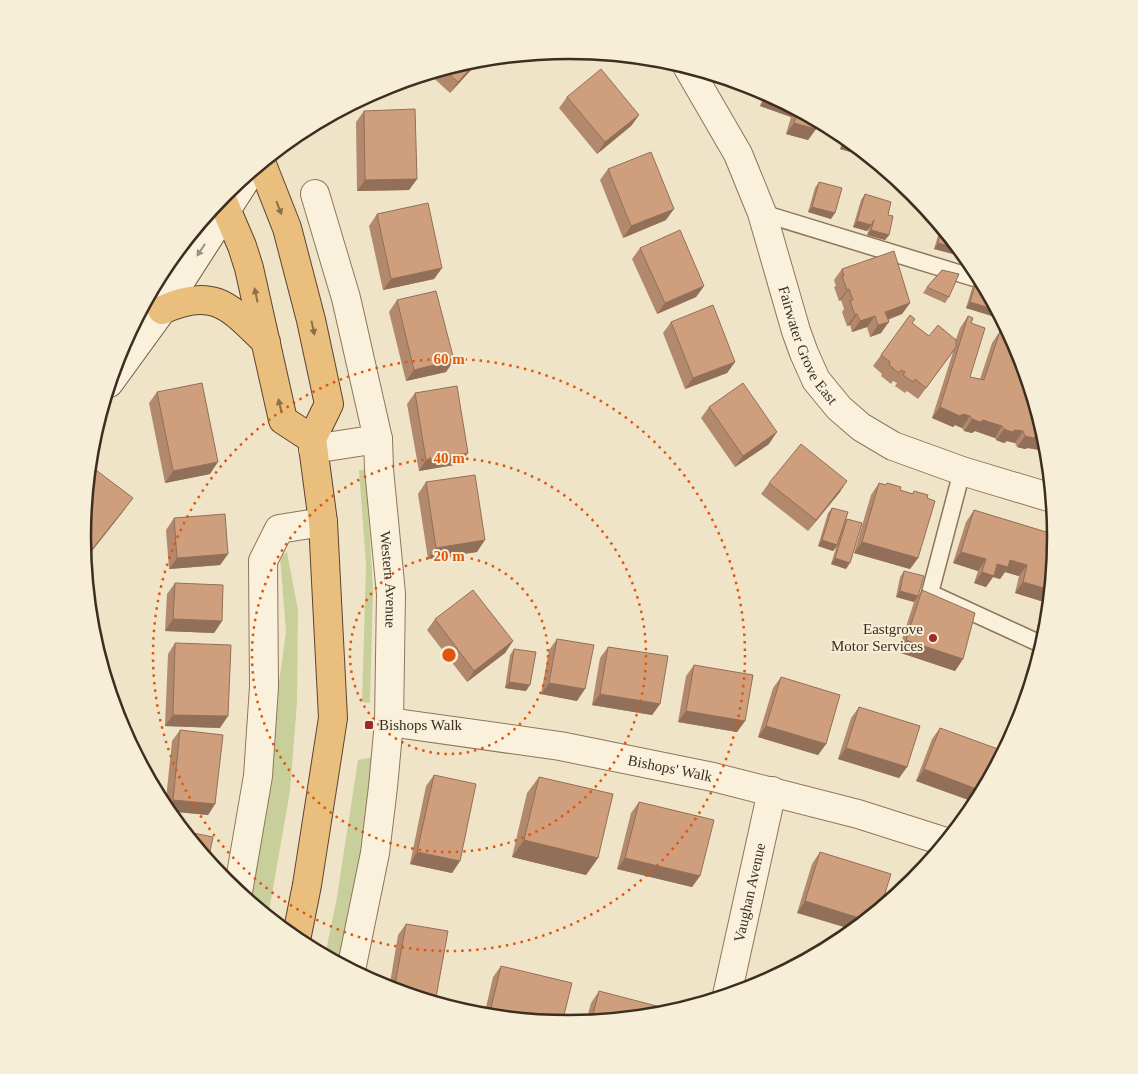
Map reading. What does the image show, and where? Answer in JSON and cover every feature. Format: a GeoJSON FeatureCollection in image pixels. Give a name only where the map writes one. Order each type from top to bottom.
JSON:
{"type":"FeatureCollection","features":[{"type":"Feature","properties":{"kind":"highway"},"geometry":{"type":"LineString","coordinates":[[264,169],[287,228],[311,320],[329,404],[313,444],[323,522],[333,718],[307,886],[298,931]]}},
{"type":"Feature","properties":{"kind":"highway"},"geometry":{"type":"LineString","coordinates":[[225,205],[249,268],[283,420],[313,444]]}},
{"type":"Feature","properties":{"kind":"highway"},"geometry":{"type":"LineString","coordinates":[[162,310],[180,302],[195,299],[212,301],[237,313],[266,342]]}},
{"type":"Feature","properties":{"kind":"street","name":"Fairwater Grove East"},"geometry":{"type":"LineString","coordinates":[[692,75],[738,154],[762,213],[804,353],[816,380],[839,408],[861,427],[893,446],[962,471],[1045,496]]}},
{"type":"Feature","properties":{"kind":"street","name":"Western Avenue"},"geometry":{"type":"LineString","coordinates":[[315,194],[346,298],[378,439],[379,469],[391,594],[389,722],[375,853],[352,963]]}},
{"type":"Feature","properties":{"kind":"street"},"geometry":{"type":"LineString","coordinates":[[124,361],[162,310],[219,211]]}},
{"type":"Feature","properties":{"kind":"street"},"geometry":{"type":"LineString","coordinates":[[313,444],[378,439]]}},
{"type":"Feature","properties":{"kind":"street"},"geometry":{"type":"LineString","coordinates":[[239,883],[258,766],[264,687],[263,561],[279,529],[323,522]]}},
{"type":"Feature","properties":{"kind":"street","name":"Bishops' Walk"},"geometry":{"type":"LineString","coordinates":[[389,722],[560,746],[713,777],[858,814],[939,840]]}},
{"type":"Feature","properties":{"kind":"street","name":"Vaughan Avenue"},"geometry":{"type":"LineString","coordinates":[[729,988],[772,791]]}},
{"type":"Feature","properties":{"kind":"lane"},"geometry":{"type":"LineString","coordinates":[[762,213],[970,277]]}},
{"type":"Feature","properties":{"kind":"lane"},"geometry":{"type":"LineString","coordinates":[[962,471],[930,593],[1035,642]]}},
{"type":"Feature","properties":{"kind":"green space"},"geometry":{"type":"Polygon","coordinates":[[[359,470],[366,470],[373,589],[370,703],[362,702],[366,564],[359,470]]]}},
{"type":"Feature","properties":{"kind":"green space"},"geometry":{"type":"Polygon","coordinates":[[[287,552],[298,610],[297,703],[290,791],[269,909],[249,892],[286,632],[280,557],[287,552]]]}},
{"type":"Feature","properties":{"kind":"green space"},"geometry":{"type":"Polygon","coordinates":[[[374,757],[368,832],[341,957],[326,949],[337,897],[358,760],[374,757]]]}},
{"type":"Feature","properties":{"kind":"building"},"geometry":{"type":"Polygon","coordinates":[[[469,69],[458,82],[449,74],[469,69]]]}},
{"type":"Feature","properties":{"kind":"building"},"geometry":{"type":"Polygon","coordinates":[[[601,69],[639,115],[605,142],[567,97],[601,69]]]}},
{"type":"Feature","properties":{"kind":"building"},"geometry":{"type":"Polygon","coordinates":[[[415,109],[417,179],[365,180],[364,111],[415,109]]]}},
{"type":"Feature","properties":{"kind":"building"},"geometry":{"type":"Polygon","coordinates":[[[796,116],[816,128],[816,129],[794,123],[796,116]]]}},
{"type":"Feature","properties":{"kind":"building"},"geometry":{"type":"Polygon","coordinates":[[[651,152],[674,209],[631,226],[608,169],[651,152]]]}},
{"type":"Feature","properties":{"kind":"building"},"geometry":{"type":"Polygon","coordinates":[[[819,182],[842,188],[835,213],[812,207],[819,182]]]}},
{"type":"Feature","properties":{"kind":"building"},"geometry":{"type":"Polygon","coordinates":[[[865,194],[891,202],[888,215],[893,216],[889,235],[871,230],[874,220],[871,225],[857,221],[865,194]]]}},
{"type":"Feature","properties":{"kind":"building"},"geometry":{"type":"Polygon","coordinates":[[[428,203],[442,268],[391,279],[377,214],[428,203]]]}},
{"type":"Feature","properties":{"kind":"building"},"geometry":{"type":"Polygon","coordinates":[[[680,230],[704,286],[665,303],[640,248],[680,230]]]}},
{"type":"Feature","properties":{"kind":"building"},"geometry":{"type":"Polygon","coordinates":[[[940,236],[948,246],[938,243],[940,236]]]}},
{"type":"Feature","properties":{"kind":"building"},"geometry":{"type":"Polygon","coordinates":[[[894,251],[910,303],[885,312],[889,322],[878,325],[875,316],[860,321],[857,314],[855,315],[850,301],[853,300],[842,276],[844,276],[842,269],[894,251]]]}},
{"type":"Feature","properties":{"kind":"building"},"geometry":{"type":"Polygon","coordinates":[[[942,270],[959,274],[949,297],[927,287],[942,270]]]}},
{"type":"Feature","properties":{"kind":"building"},"geometry":{"type":"Polygon","coordinates":[[[975,285],[988,308],[970,302],[975,285]]]}},
{"type":"Feature","properties":{"kind":"building"},"geometry":{"type":"Polygon","coordinates":[[[436,291],[454,360],[414,370],[397,300],[436,291]]]}},
{"type":"Feature","properties":{"kind":"building"},"geometry":{"type":"Polygon","coordinates":[[[713,305],[735,362],[693,378],[671,322],[713,305]]]}},
{"type":"Feature","properties":{"kind":"building"},"geometry":{"type":"Polygon","coordinates":[[[910,315],[915,319],[912,323],[929,336],[938,325],[956,340],[956,347],[926,388],[915,379],[913,382],[903,375],[905,372],[901,370],[899,373],[881,355],[910,315]]]}},
{"type":"Feature","properties":{"kind":"building"},"geometry":{"type":"Polygon","coordinates":[[[968,316],[973,318],[971,323],[985,328],[970,377],[984,380],[1001,331],[1022,383],[1036,436],[1033,438],[1025,436],[1023,431],[1015,430],[1012,432],[1004,429],[1002,426],[983,420],[980,422],[963,414],[960,416],[940,407],[968,316]]]}},
{"type":"Feature","properties":{"kind":"building"},"geometry":{"type":"Polygon","coordinates":[[[202,383],[218,462],[173,471],[157,392],[202,383]]]}},
{"type":"Feature","properties":{"kind":"building"},"geometry":{"type":"Polygon","coordinates":[[[743,383],[777,432],[743,456],[709,407],[743,383]]]}},
{"type":"Feature","properties":{"kind":"building"},"geometry":{"type":"Polygon","coordinates":[[[457,386],[468,453],[426,460],[415,393],[457,386]]]}},
{"type":"Feature","properties":{"kind":"building"},"geometry":{"type":"Polygon","coordinates":[[[801,444],[847,481],[816,520],[769,483],[801,444]]]}},
{"type":"Feature","properties":{"kind":"building"},"geometry":{"type":"Polygon","coordinates":[[[96,470],[133,498],[91,550],[92,506],[96,470]]]}},
{"type":"Feature","properties":{"kind":"building"},"geometry":{"type":"Polygon","coordinates":[[[475,475],[485,540],[436,548],[426,482],[475,475]]]}},
{"type":"Feature","properties":{"kind":"building"},"geometry":{"type":"Polygon","coordinates":[[[879,483],[901,487],[900,490],[913,494],[914,491],[928,495],[927,498],[935,501],[918,558],[862,542],[879,483]]]}},
{"type":"Feature","properties":{"kind":"building"},"geometry":{"type":"Polygon","coordinates":[[[832,508],[848,512],[837,545],[822,540],[832,508]]]}},
{"type":"Feature","properties":{"kind":"building"},"geometry":{"type":"Polygon","coordinates":[[[974,510],[1047,532],[1044,588],[1023,582],[1027,565],[1010,560],[1008,567],[997,564],[994,576],[982,572],[986,559],[961,552],[974,510]]]}},
{"type":"Feature","properties":{"kind":"building"},"geometry":{"type":"Polygon","coordinates":[[[225,514],[228,554],[177,558],[174,518],[225,514]]]}},
{"type":"Feature","properties":{"kind":"building"},"geometry":{"type":"Polygon","coordinates":[[[847,519],[862,523],[850,563],[835,558],[847,519]]]}},
{"type":"Feature","properties":{"kind":"building"},"geometry":{"type":"Polygon","coordinates":[[[904,571],[924,576],[918,596],[900,591],[904,571]]]}},
{"type":"Feature","properties":{"kind":"building"},"geometry":{"type":"Polygon","coordinates":[[[175,583],[223,585],[222,621],[173,619],[175,583]]]}},
{"type":"Feature","properties":{"kind":"building"},"geometry":{"type":"Polygon","coordinates":[[[473,590],[513,641],[474,671],[435,619],[473,590]]]}},
{"type":"Feature","properties":{"kind":"building","name":"Eastgrove Motor Services"},"geometry":{"type":"Polygon","coordinates":[[[922,590],[975,613],[963,659],[906,640],[922,590]]]}},
{"type":"Feature","properties":{"kind":"building"},"geometry":{"type":"Polygon","coordinates":[[[557,639],[594,645],[585,689],[549,683],[557,639]]]}},
{"type":"Feature","properties":{"kind":"building"},"geometry":{"type":"Polygon","coordinates":[[[175,643],[231,645],[228,716],[173,715],[175,643]]]}},
{"type":"Feature","properties":{"kind":"building"},"geometry":{"type":"Polygon","coordinates":[[[608,647],[668,656],[660,704],[600,694],[608,647]]]}},
{"type":"Feature","properties":{"kind":"building"},"geometry":{"type":"Polygon","coordinates":[[[514,649],[536,652],[530,685],[509,682],[514,649]]]}},
{"type":"Feature","properties":{"kind":"building"},"geometry":{"type":"Polygon","coordinates":[[[694,665],[753,675],[745,721],[686,711],[694,665]]]}},
{"type":"Feature","properties":{"kind":"building"},"geometry":{"type":"Polygon","coordinates":[[[781,677],[840,695],[826,744],[766,726],[781,677]]]}},
{"type":"Feature","properties":{"kind":"building"},"geometry":{"type":"Polygon","coordinates":[[[859,707],[920,726],[907,767],[846,748],[859,707]]]}},
{"type":"Feature","properties":{"kind":"building"},"geometry":{"type":"Polygon","coordinates":[[[940,728],[998,749],[976,789],[924,769],[940,728]]]}},
{"type":"Feature","properties":{"kind":"building"},"geometry":{"type":"Polygon","coordinates":[[[180,730],[223,735],[215,804],[173,800],[180,730]]]}},
{"type":"Feature","properties":{"kind":"building"},"geometry":{"type":"Polygon","coordinates":[[[434,775],[476,784],[460,861],[417,852],[434,775]]]}},
{"type":"Feature","properties":{"kind":"building"},"geometry":{"type":"Polygon","coordinates":[[[539,777],[613,794],[598,858],[524,840],[539,777]]]}},
{"type":"Feature","properties":{"kind":"building"},"geometry":{"type":"Polygon","coordinates":[[[639,802],[714,820],[700,876],[625,858],[639,802]]]}},
{"type":"Feature","properties":{"kind":"building"},"geometry":{"type":"Polygon","coordinates":[[[194,833],[213,837],[210,853],[194,833]]]}},
{"type":"Feature","properties":{"kind":"building"},"geometry":{"type":"Polygon","coordinates":[[[820,852],[891,874],[884,897],[858,918],[805,901],[820,852]]]}},
{"type":"Feature","properties":{"kind":"building"},"geometry":{"type":"Polygon","coordinates":[[[406,924],[448,931],[436,996],[395,983],[406,924]]]}},
{"type":"Feature","properties":{"kind":"building"},"geometry":{"type":"Polygon","coordinates":[[[501,966],[572,983],[564,1015],[491,1008],[501,966]]]}},
{"type":"Feature","properties":{"kind":"building"},"geometry":{"type":"Polygon","coordinates":[[[599,991],[659,1007],[631,1011],[593,1014],[599,991]]]}},
{"type":"Feature","properties":{"kind":"place","name":"Eastgrove Motor Services"},"geometry":{"type":"Point","coordinates":[933,638]}},
{"type":"Feature","properties":{"kind":"place","name":"Bishops Walk"},"geometry":{"type":"Point","coordinates":[369,725]}}]}
